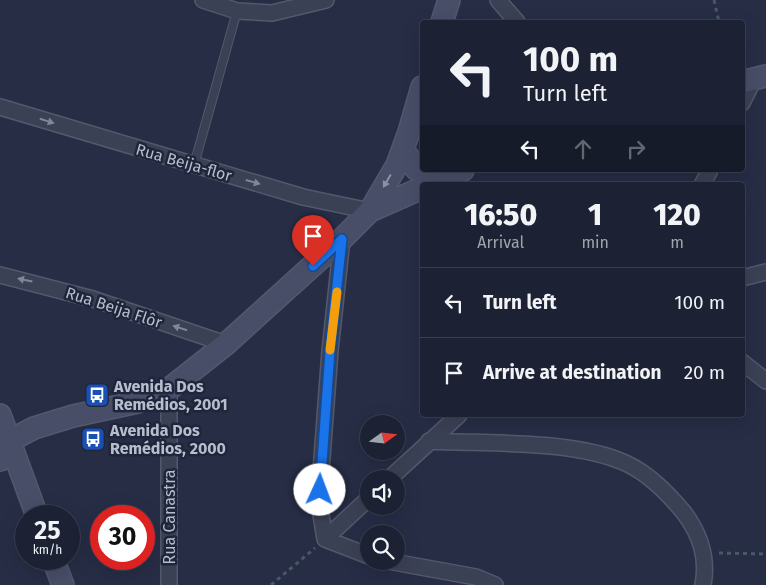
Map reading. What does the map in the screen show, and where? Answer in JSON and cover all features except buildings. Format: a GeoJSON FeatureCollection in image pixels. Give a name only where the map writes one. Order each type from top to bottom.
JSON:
{"type":"FeatureCollection","features":[{"type":"Feature","properties":{"kind":"street"},"geometry":{"type":"LineString","coordinates":[[203,0],[237,11],[272,13],[318,2]]}},
{"type":"Feature","properties":{"kind":"street"},"geometry":{"type":"LineString","coordinates":[[443,20],[449,0]]}},
{"type":"Feature","properties":{"kind":"street"},"geometry":{"type":"LineString","coordinates":[[498,0],[515,20]]}},
{"type":"Feature","properties":{"kind":"street"},"geometry":{"type":"LineString","coordinates":[[745,97],[754,79]]}},
{"type":"Feature","properties":{"kind":"street"},"geometry":{"type":"LineString","coordinates":[[5,441],[34,428],[73,416],[138,402],[169,389],[226,344],[342,239],[370,211],[397,165],[420,93]]}},
{"type":"Feature","properties":{"kind":"street","name":"Rua Beija-flor"},"geometry":{"type":"LineString","coordinates":[[0,108],[303,197],[370,211]]}},
{"type":"Feature","properties":{"kind":"street"},"geometry":{"type":"LineString","coordinates":[[403,149],[427,182]]}},
{"type":"Feature","properties":{"kind":"street"},"geometry":{"type":"LineString","coordinates":[[436,182],[458,172]]}},
{"type":"Feature","properties":{"kind":"street"},"geometry":{"type":"LineString","coordinates":[[370,211],[420,189]]}},
{"type":"Feature","properties":{"kind":"street"},"geometry":{"type":"LineString","coordinates":[[325,539],[320,509],[321,471],[330,351],[342,239]]}},
{"type":"Feature","properties":{"kind":"street"},"geometry":{"type":"LineString","coordinates":[[745,277],[766,272]]}},
{"type":"Feature","properties":{"kind":"street","name":"Rua Beija Flôr"},"geometry":{"type":"LineString","coordinates":[[0,275],[93,299],[226,344]]}},
{"type":"Feature","properties":{"kind":"street"},"geometry":{"type":"LineString","coordinates":[[745,364],[766,381]]}},
{"type":"Feature","properties":{"kind":"street","name":"Rua Canastra"},"geometry":{"type":"LineString","coordinates":[[169,389],[169,585]]}},
{"type":"Feature","properties":{"kind":"street"},"geometry":{"type":"LineString","coordinates":[[0,414],[5,441],[32,505]]}},
{"type":"Feature","properties":{"kind":"street"},"geometry":{"type":"LineString","coordinates":[[398,470],[457,417]]}},
{"type":"Feature","properties":{"kind":"street"},"geometry":{"type":"LineString","coordinates":[[0,460],[5,441]]}},
{"type":"Feature","properties":{"kind":"street"},"geometry":{"type":"LineString","coordinates":[[429,441],[574,448],[619,460],[654,482],[677,504],[693,525],[705,553],[703,585]]}},
{"type":"Feature","properties":{"kind":"street"},"geometry":{"type":"LineString","coordinates":[[325,539],[360,506]]}},
{"type":"Feature","properties":{"kind":"street"},"geometry":{"type":"LineString","coordinates":[[325,539],[360,553]]}},
{"type":"Feature","properties":{"kind":"street"},"geometry":{"type":"LineString","coordinates":[[405,564],[476,577],[495,585]]}},
{"type":"Feature","properties":{"kind":"street"},"geometry":{"type":"LineString","coordinates":[[57,570],[63,585]]}},
{"type":"Feature","properties":{"kind":"lane"},"geometry":{"type":"LineString","coordinates":[[194,165],[237,11]]}},
{"type":"Feature","properties":{"kind":"path"},"geometry":{"type":"LineString","coordinates":[[714,0],[719,20]]}},
{"type":"Feature","properties":{"kind":"path"},"geometry":{"type":"LineString","coordinates":[[271,585],[325,539]]}},
{"type":"Feature","properties":{"kind":"path"},"geometry":{"type":"LineString","coordinates":[[705,553],[766,554]]}},
{"type":"Feature","properties":{"kind":"slow traffic"},"geometry":{"type":"LineString","coordinates":[[330,350],[337,292]]}},
{"type":"Feature","properties":{"kind":"place","name":"Avenida Dos Remédios, 2001"},"geometry":{"type":"Point","coordinates":[97,395]}},
{"type":"Feature","properties":{"kind":"place","name":"Avenida Dos Remédios, 2000"},"geometry":{"type":"Point","coordinates":[93,439]}},
{"type":"Feature","properties":{"kind":"route"},"geometry":{"type":"LineString","coordinates":[[313,266],[342,239],[330,351],[320,490]]}}]}
